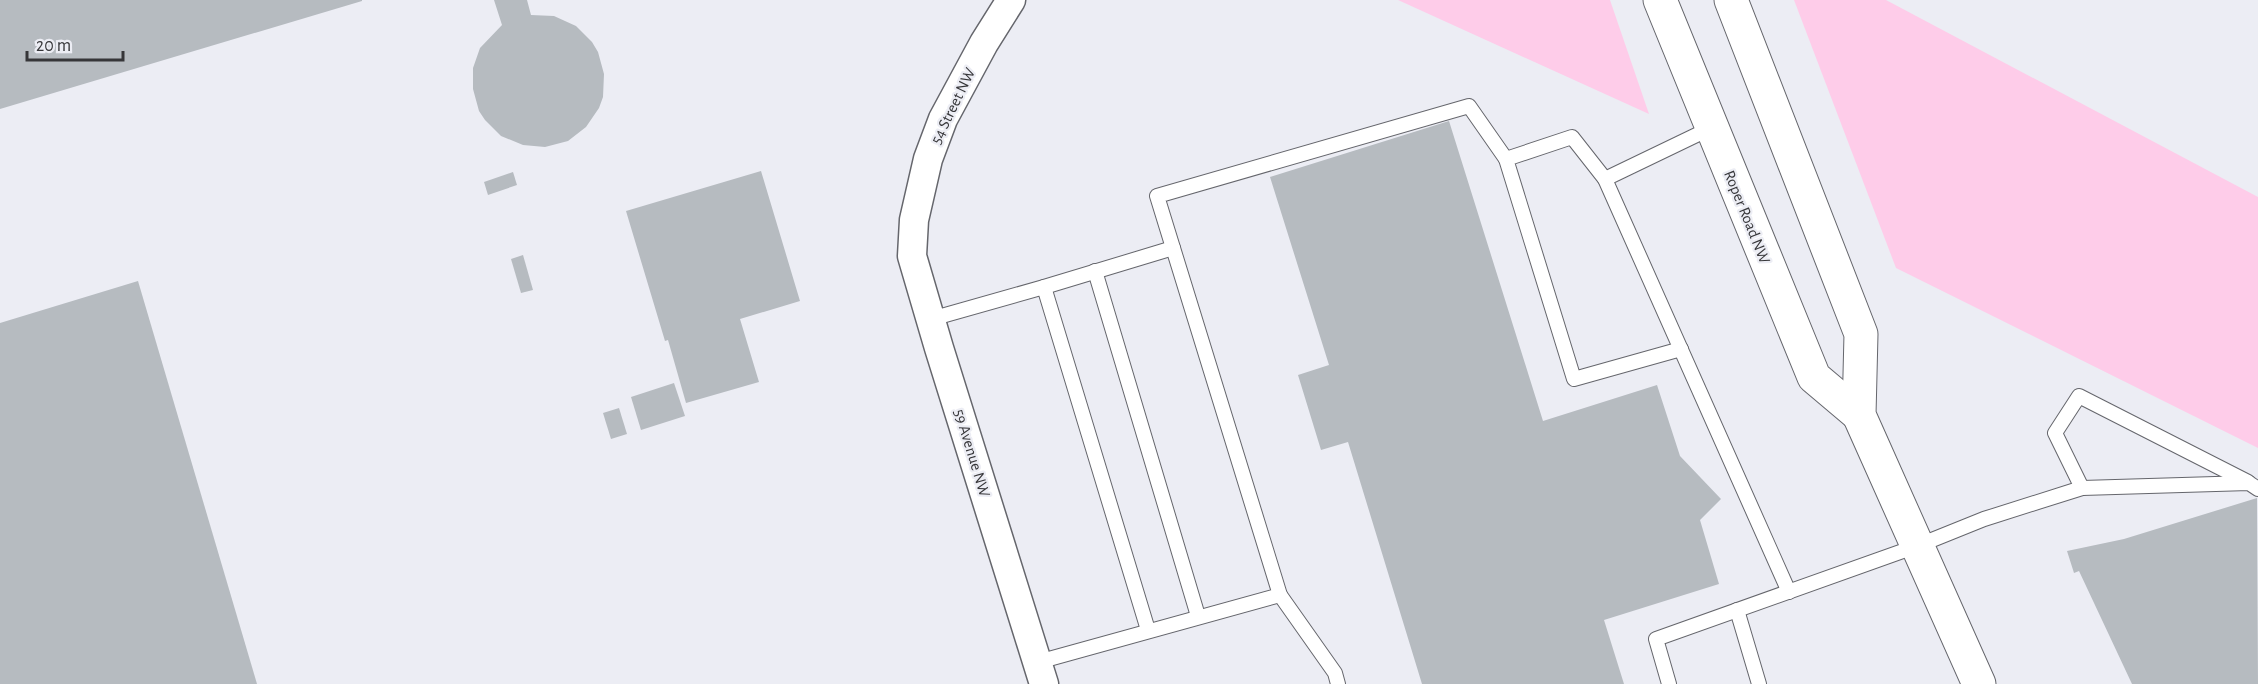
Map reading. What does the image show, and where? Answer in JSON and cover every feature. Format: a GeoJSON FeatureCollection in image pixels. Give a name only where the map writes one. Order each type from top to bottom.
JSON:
{"type":"FeatureCollection","features":[{"type":"Feature","properties":{"kind":"main road","name":"Roper Road NW"},"geometry":{"type":"LineString","coordinates":[[1660,0],[1814,377],[1859,415]]}},
{"type":"Feature","properties":{"kind":"main road","name":"Roper Road NW"},"geometry":{"type":"LineString","coordinates":[[1731,0],[1861,334],[1859,415],[1979,684]]}},
{"type":"Feature","properties":{"kind":"street","name":"54 Street NW"},"geometry":{"type":"LineString","coordinates":[[914,220],[928,159],[943,119],[984,43],[1011,0]]}},
{"type":"Feature","properties":{"kind":"street","name":"59 Avenue NW"},"geometry":{"type":"LineString","coordinates":[[914,220],[912,256],[1041,673]]}},
{"type":"Feature","properties":{"kind":"lane"},"geometry":{"type":"LineString","coordinates":[[1338,684],[1335,673],[1280,595],[1157,196],[1469,106],[1506,159],[1574,378],[1681,349]]}},
{"type":"Feature","properties":{"kind":"lane"},"geometry":{"type":"LineString","coordinates":[[1605,179],[1711,128]]}},
{"type":"Feature","properties":{"kind":"lane"},"geometry":{"type":"LineString","coordinates":[[1506,159],[1572,137],[1605,179],[1789,592]]}},
{"type":"Feature","properties":{"kind":"lane"},"geometry":{"type":"LineString","coordinates":[[931,318],[1173,248]]}},
{"type":"Feature","properties":{"kind":"lane"},"geometry":{"type":"LineString","coordinates":[[1095,271],[1198,616]]}},
{"type":"Feature","properties":{"kind":"lane"},"geometry":{"type":"LineString","coordinates":[[1044,287],[1148,630]]}},
{"type":"Feature","properties":{"kind":"lane"},"geometry":{"type":"LineString","coordinates":[[2082,488],[2055,433],[2079,396],[2254,486]]}},
{"type":"Feature","properties":{"kind":"lane"},"geometry":{"type":"LineString","coordinates":[[1669,684],[1656,639],[1917,546],[1984,519],[2082,488],[2254,486]]}},
{"type":"Feature","properties":{"kind":"lane"},"geometry":{"type":"LineString","coordinates":[[1041,673],[1148,630],[1280,595]]}},
{"type":"Feature","properties":{"kind":"lane"},"geometry":{"type":"LineString","coordinates":[[1737,610],[1760,684]]}},
{"type":"Feature","properties":{"kind":"shaded area"},"geometry":{"type":"Polygon","coordinates":[[[1398,0],[1610,0],[1649,114],[1398,0]]]}},
{"type":"Feature","properties":{"kind":"shaded area"},"geometry":{"type":"Polygon","coordinates":[[[1794,0],[1886,0],[2258,197],[2258,448],[1896,268],[1794,0]]]}},
{"type":"Feature","properties":{"kind":"building"},"geometry":{"type":"Polygon","coordinates":[[[0,0],[362,0],[362,1],[0,109],[0,0]]]}},
{"type":"Feature","properties":{"kind":"building"},"geometry":{"type":"Polygon","coordinates":[[[494,0],[527,0],[531,15],[554,16],[576,26],[592,42],[598,52],[604,74],[603,97],[599,108],[586,127],[568,141],[545,147],[523,145],[501,136],[479,111],[473,89],[473,68],[480,48],[502,25],[494,0]]]}},
{"type":"Feature","properties":{"kind":"building"},"geometry":{"type":"Polygon","coordinates":[[[1449,121],[1543,421],[1657,385],[1680,456],[1721,499],[1700,520],[1719,584],[1604,620],[1624,684],[1422,684],[1348,442],[1321,450],[1298,375],[1329,365],[1270,177],[1449,121]]]}},
{"type":"Feature","properties":{"kind":"building"},"geometry":{"type":"Polygon","coordinates":[[[761,171],[800,301],[740,319],[759,382],[686,403],[626,211],[761,171]]]}},
{"type":"Feature","properties":{"kind":"building"},"geometry":{"type":"Polygon","coordinates":[[[513,172],[517,185],[488,195],[484,182],[513,172]]]}},
{"type":"Feature","properties":{"kind":"building"},"geometry":{"type":"Polygon","coordinates":[[[523,255],[533,290],[521,293],[511,259],[523,255]]]}},
{"type":"Feature","properties":{"kind":"building"},"geometry":{"type":"Polygon","coordinates":[[[138,281],[257,684],[0,684],[0,323],[138,281]]]}},
{"type":"Feature","properties":{"kind":"building"},"geometry":{"type":"Polygon","coordinates":[[[674,383],[685,416],[641,430],[631,397],[674,383]]]}},
{"type":"Feature","properties":{"kind":"building"},"geometry":{"type":"Polygon","coordinates":[[[619,408],[627,434],[611,439],[603,413],[619,408]]]}},
{"type":"Feature","properties":{"kind":"building"},"geometry":{"type":"Polygon","coordinates":[[[2257,498],[2258,684],[2132,684],[2079,571],[2074,573],[2067,551],[2124,539],[2257,498]]]}}]}
